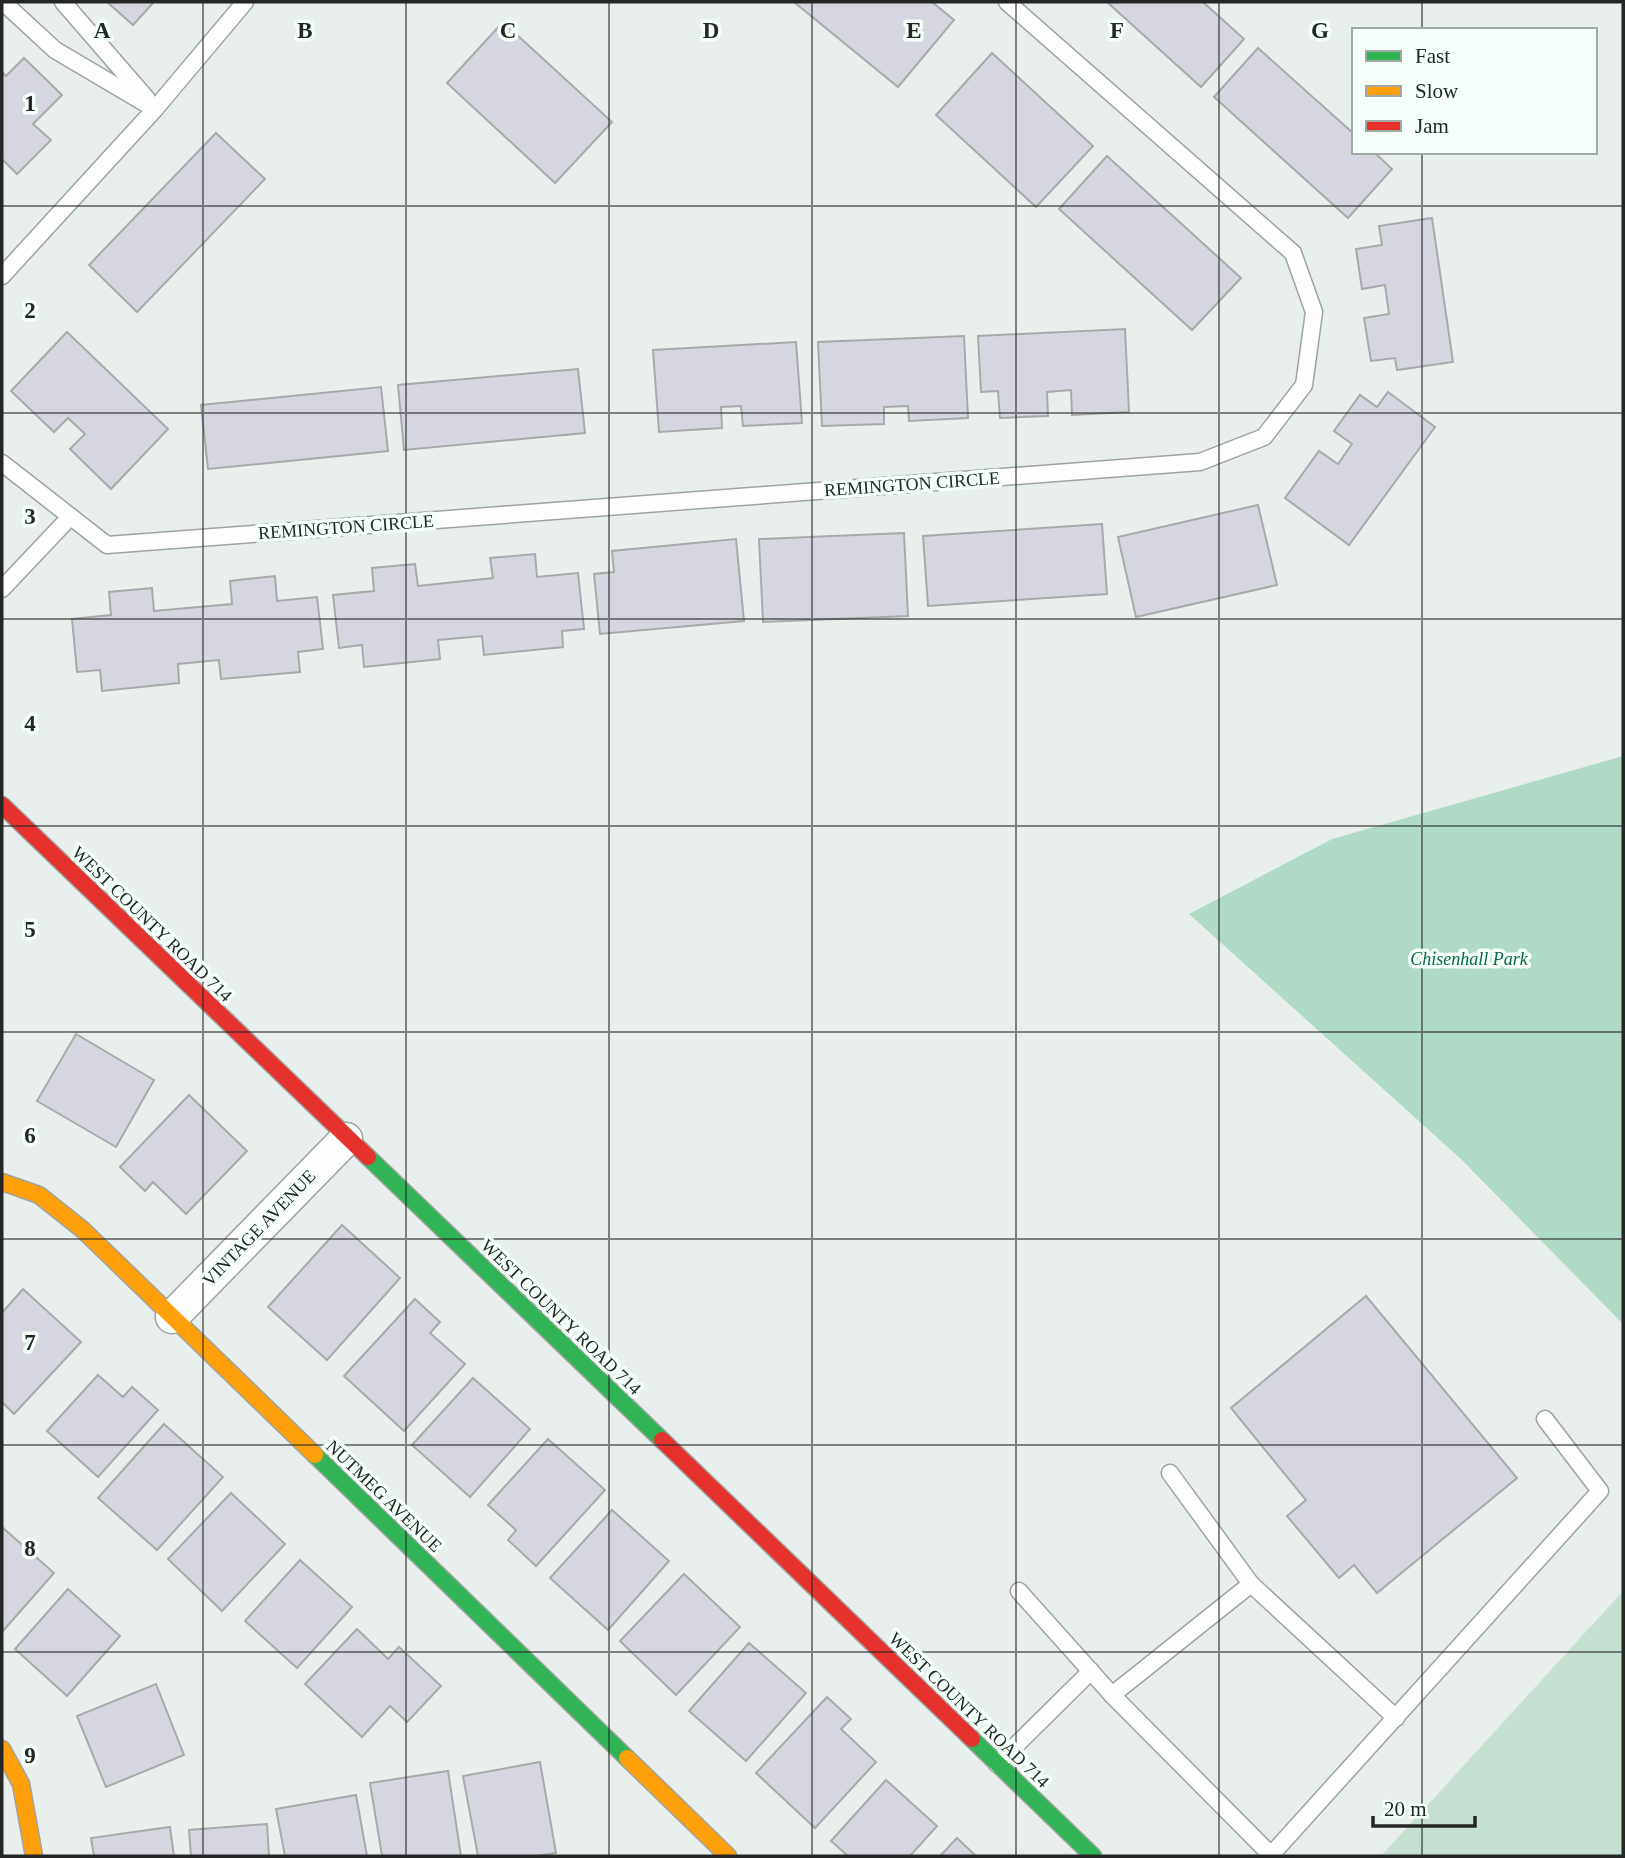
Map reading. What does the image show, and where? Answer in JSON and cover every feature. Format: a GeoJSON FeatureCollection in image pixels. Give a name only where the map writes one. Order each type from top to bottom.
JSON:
{"type":"FeatureCollection","features":[{"type":"Feature","properties":{"kind":"street","name":"WEST COUNTY ROAD 714"},"geometry":{"type":"LineString","coordinates":[[2,805],[1093,1856]]}},
{"type":"Feature","properties":{"kind":"street","name":"VINTAGE AVENUE"},"geometry":{"type":"LineString","coordinates":[[172,1317],[346,1139]]}},
{"type":"Feature","properties":{"kind":"street","name":"NUTMEG AVENUE"},"geometry":{"type":"LineString","coordinates":[[2,1182],[40,1195],[83,1230],[722,1854]]}},
{"type":"Feature","properties":{"kind":"street"},"geometry":{"type":"LineString","coordinates":[[2,1749],[9,1755],[25,1797],[34,1856]]}},
{"type":"Feature","properties":{"kind":"lane"},"geometry":{"type":"LineString","coordinates":[[4,2],[55,50],[155,109]]}},
{"type":"Feature","properties":{"kind":"lane"},"geometry":{"type":"LineString","coordinates":[[63,2],[155,109]]}},
{"type":"Feature","properties":{"kind":"lane"},"geometry":{"type":"LineString","coordinates":[[2,276],[155,109],[245,2]]}},
{"type":"Feature","properties":{"kind":"lane","name":"REMINGTON CIRCLE"},"geometry":{"type":"LineString","coordinates":[[2,463],[107,545],[1200,462],[1264,437],[1304,385],[1314,313],[1293,253],[1007,2]]}},
{"type":"Feature","properties":{"kind":"lane"},"geometry":{"type":"LineString","coordinates":[[2,589],[70,517]]}},
{"type":"Feature","properties":{"kind":"lane"},"geometry":{"type":"LineString","coordinates":[[1019,1591],[1112,1695],[1271,1856],[1600,1491],[1545,1419]]}},
{"type":"Feature","properties":{"kind":"lane"},"geometry":{"type":"LineString","coordinates":[[1170,1473],[1251,1584],[1396,1718]]}},
{"type":"Feature","properties":{"kind":"lane"},"geometry":{"type":"LineString","coordinates":[[1112,1695],[1251,1584]]}},
{"type":"Feature","properties":{"kind":"lane"},"geometry":{"type":"LineString","coordinates":[[997,1764],[1091,1671]]}},
{"type":"Feature","properties":{"kind":"green space","name":"Chisenhall Park"},"geometry":{"type":"Polygon","coordinates":[[[1623,756],[1623,1324],[1461,1159],[1189,914],[1332,839],[1623,756]]]}},
{"type":"Feature","properties":{"kind":"green space"},"geometry":{"type":"Polygon","coordinates":[[[1623,1591],[1623,1856],[1381,1856],[1623,1591]]]}},
{"type":"Feature","properties":{"kind":"building"},"geometry":{"type":"Polygon","coordinates":[[[107,2],[154,2],[133,25],[107,2]]]}},
{"type":"Feature","properties":{"kind":"building"},"geometry":{"type":"Polygon","coordinates":[[[794,2],[932,2],[954,20],[898,87],[794,2]]]}},
{"type":"Feature","properties":{"kind":"building"},"geometry":{"type":"Polygon","coordinates":[[[1107,2],[1203,2],[1244,39],[1201,87],[1107,2]]]}},
{"type":"Feature","properties":{"kind":"building"},"geometry":{"type":"Polygon","coordinates":[[[503,22],[612,122],[555,183],[447,83],[503,22]]]}},
{"type":"Feature","properties":{"kind":"building"},"geometry":{"type":"Polygon","coordinates":[[[1258,48],[1352,132],[1352,154],[1376,154],[1392,169],[1348,218],[1214,97],[1258,48]]]}},
{"type":"Feature","properties":{"kind":"building"},"geometry":{"type":"Polygon","coordinates":[[[992,53],[1093,146],[1036,207],[936,115],[992,53]]]}},
{"type":"Feature","properties":{"kind":"building"},"geometry":{"type":"Polygon","coordinates":[[[24,58],[62,95],[33,124],[51,140],[17,174],[2,159],[2,72],[6,76],[24,58]]]}},
{"type":"Feature","properties":{"kind":"building"},"geometry":{"type":"Polygon","coordinates":[[[216,133],[265,179],[137,312],[89,265],[216,133]]]}},
{"type":"Feature","properties":{"kind":"building"},"geometry":{"type":"Polygon","coordinates":[[[1107,156],[1241,278],[1192,330],[1059,209],[1107,156]]]}},
{"type":"Feature","properties":{"kind":"building"},"geometry":{"type":"Polygon","coordinates":[[[1432,218],[1453,362],[1397,370],[1395,358],[1371,361],[1364,318],[1389,314],[1385,285],[1362,289],[1356,249],[1382,245],[1379,226],[1432,218]]]}},
{"type":"Feature","properties":{"kind":"building"},"geometry":{"type":"Polygon","coordinates":[[[1125,329],[1129,412],[1072,415],[1071,390],[1047,392],[1048,416],[1000,418],[998,391],[981,392],[978,336],[1125,329]]]}},
{"type":"Feature","properties":{"kind":"building"},"geometry":{"type":"Polygon","coordinates":[[[67,332],[168,429],[111,489],[70,449],[85,434],[68,418],[54,432],[11,391],[67,332]]]}},
{"type":"Feature","properties":{"kind":"building"},"geometry":{"type":"Polygon","coordinates":[[[964,336],[968,418],[909,421],[908,406],[884,407],[884,424],[822,426],[818,342],[964,336]]]}},
{"type":"Feature","properties":{"kind":"building"},"geometry":{"type":"Polygon","coordinates":[[[796,342],[802,423],[743,426],[741,406],[721,407],[722,428],[659,432],[653,350],[796,342]]]}},
{"type":"Feature","properties":{"kind":"building"},"geometry":{"type":"Polygon","coordinates":[[[578,369],[585,433],[404,450],[398,385],[578,369]]]}},
{"type":"Feature","properties":{"kind":"building"},"geometry":{"type":"Polygon","coordinates":[[[381,387],[388,451],[208,469],[201,405],[381,387]]]}},
{"type":"Feature","properties":{"kind":"building"},"geometry":{"type":"Polygon","coordinates":[[[1388,392],[1435,427],[1349,545],[1285,498],[1319,451],[1338,464],[1352,444],[1334,431],[1360,395],[1377,407],[1388,392]]]}},
{"type":"Feature","properties":{"kind":"building"},"geometry":{"type":"Polygon","coordinates":[[[1258,505],[1277,585],[1136,617],[1118,537],[1258,505]]]}},
{"type":"Feature","properties":{"kind":"building"},"geometry":{"type":"Polygon","coordinates":[[[1102,524],[1107,594],[928,606],[923,536],[1102,524]]]}},
{"type":"Feature","properties":{"kind":"building"},"geometry":{"type":"Polygon","coordinates":[[[904,533],[908,616],[763,622],[759,539],[904,533]]]}},
{"type":"Feature","properties":{"kind":"building"},"geometry":{"type":"Polygon","coordinates":[[[736,539],[744,621],[600,634],[594,574],[614,572],[612,551],[736,539]]]}},
{"type":"Feature","properties":{"kind":"building"},"geometry":{"type":"Polygon","coordinates":[[[535,554],[537,577],[578,573],[584,629],[562,631],[563,647],[484,655],[482,636],[438,640],[440,659],[364,667],[362,645],[339,648],[333,595],[374,591],[372,568],[415,564],[418,586],[493,578],[490,558],[535,554]]]}},
{"type":"Feature","properties":{"kind":"building"},"geometry":{"type":"Polygon","coordinates":[[[275,576],[277,601],[317,597],[323,649],[298,652],[300,672],[221,679],[219,660],[178,664],[179,683],[102,691],[100,670],[77,672],[72,619],[111,615],[109,592],[152,588],[154,611],[232,604],[230,581],[275,576]]]}},
{"type":"Feature","properties":{"kind":"building"},"geometry":{"type":"Polygon","coordinates":[[[76,1034],[154,1080],[116,1147],[37,1101],[76,1034]]]}},
{"type":"Feature","properties":{"kind":"building"},"geometry":{"type":"Polygon","coordinates":[[[189,1095],[247,1151],[186,1214],[153,1182],[145,1191],[120,1167],[189,1095]]]}},
{"type":"Feature","properties":{"kind":"building"},"geometry":{"type":"Polygon","coordinates":[[[342,1225],[400,1278],[327,1360],[268,1307],[342,1225]]]}},
{"type":"Feature","properties":{"kind":"building"},"geometry":{"type":"Polygon","coordinates":[[[23,1289],[81,1342],[14,1414],[2,1402],[2,1313],[23,1289]]]}},
{"type":"Feature","properties":{"kind":"building"},"geometry":{"type":"Polygon","coordinates":[[[1366,1296],[1517,1478],[1377,1593],[1354,1565],[1339,1578],[1287,1516],[1306,1500],[1231,1408],[1366,1296]]]}},
{"type":"Feature","properties":{"kind":"building"},"geometry":{"type":"Polygon","coordinates":[[[415,1299],[440,1322],[430,1333],[465,1364],[404,1431],[344,1376],[415,1299]]]}},
{"type":"Feature","properties":{"kind":"building"},"geometry":{"type":"Polygon","coordinates":[[[98,1375],[123,1397],[132,1387],[158,1410],[98,1477],[47,1431],[98,1375]]]}},
{"type":"Feature","properties":{"kind":"building"},"geometry":{"type":"Polygon","coordinates":[[[473,1378],[530,1429],[470,1497],[412,1445],[473,1378]]]}},
{"type":"Feature","properties":{"kind":"building"},"geometry":{"type":"Polygon","coordinates":[[[164,1424],[223,1477],[157,1550],[98,1498],[164,1424]]]}},
{"type":"Feature","properties":{"kind":"building"},"geometry":{"type":"Polygon","coordinates":[[[548,1439],[605,1490],[536,1566],[508,1540],[516,1530],[488,1505],[548,1439]]]}},
{"type":"Feature","properties":{"kind":"building"},"geometry":{"type":"Polygon","coordinates":[[[231,1493],[285,1544],[222,1611],[168,1559],[231,1493]]]}},
{"type":"Feature","properties":{"kind":"building"},"geometry":{"type":"Polygon","coordinates":[[[612,1510],[669,1561],[608,1630],[550,1578],[612,1510]]]}},
{"type":"Feature","properties":{"kind":"building"},"geometry":{"type":"Polygon","coordinates":[[[2,1527],[54,1573],[2,1632],[2,1527]]]}},
{"type":"Feature","properties":{"kind":"building"},"geometry":{"type":"Polygon","coordinates":[[[300,1560],[352,1607],[297,1668],[245,1621],[300,1560]]]}},
{"type":"Feature","properties":{"kind":"building"},"geometry":{"type":"Polygon","coordinates":[[[684,1574],[740,1627],[676,1695],[620,1641],[684,1574]]]}},
{"type":"Feature","properties":{"kind":"building"},"geometry":{"type":"Polygon","coordinates":[[[68,1589],[120,1636],[67,1696],[15,1649],[68,1589]]]}},
{"type":"Feature","properties":{"kind":"building"},"geometry":{"type":"Polygon","coordinates":[[[357,1629],[388,1659],[399,1647],[441,1686],[407,1722],[390,1706],[362,1737],[305,1684],[357,1629]]]}},
{"type":"Feature","properties":{"kind":"building"},"geometry":{"type":"Polygon","coordinates":[[[749,1643],[806,1693],[746,1761],[689,1711],[749,1643]]]}},
{"type":"Feature","properties":{"kind":"building"},"geometry":{"type":"Polygon","coordinates":[[[156,1684],[184,1755],[106,1787],[77,1716],[156,1684]]]}},
{"type":"Feature","properties":{"kind":"building"},"geometry":{"type":"Polygon","coordinates":[[[827,1697],[851,1719],[841,1729],[876,1762],[815,1828],[756,1773],[827,1697]]]}},
{"type":"Feature","properties":{"kind":"building"},"geometry":{"type":"Polygon","coordinates":[[[540,1762],[556,1853],[536,1856],[478,1856],[463,1776],[540,1762]]]}},
{"type":"Feature","properties":{"kind":"building"},"geometry":{"type":"Polygon","coordinates":[[[448,1771],[461,1856],[382,1856],[370,1783],[448,1771]]]}},
{"type":"Feature","properties":{"kind":"building"},"geometry":{"type":"Polygon","coordinates":[[[886,1780],[937,1826],[910,1856],[848,1856],[831,1841],[886,1780]]]}},
{"type":"Feature","properties":{"kind":"building"},"geometry":{"type":"Polygon","coordinates":[[[356,1795],[367,1856],[285,1856],[276,1809],[356,1795]]]}},
{"type":"Feature","properties":{"kind":"building"},"geometry":{"type":"Polygon","coordinates":[[[267,1824],[269,1856],[191,1856],[189,1830],[267,1824]]]}},
{"type":"Feature","properties":{"kind":"building"},"geometry":{"type":"Polygon","coordinates":[[[170,1827],[174,1856],[94,1856],[91,1838],[170,1827]]]}},
{"type":"Feature","properties":{"kind":"building"},"geometry":{"type":"Polygon","coordinates":[[[957,1838],[976,1856],[940,1856],[957,1838]]]}},
{"type":"Feature","properties":{"kind":"traffic: fast"},"geometry":{"type":"LineString","coordinates":[[368,1157],[662,1440]]}},
{"type":"Feature","properties":{"kind":"traffic: fast"},"geometry":{"type":"LineString","coordinates":[[315,1455],[627,1758]]}},
{"type":"Feature","properties":{"kind":"traffic: fast"},"geometry":{"type":"LineString","coordinates":[[972,1739],[1093,1856]]}},
{"type":"Feature","properties":{"kind":"traffic: slow"},"geometry":{"type":"LineString","coordinates":[[2,1182],[39,1195],[83,1230],[315,1455]]}},
{"type":"Feature","properties":{"kind":"traffic: slow"},"geometry":{"type":"LineString","coordinates":[[2,1749],[21,1784],[34,1856]]}},
{"type":"Feature","properties":{"kind":"traffic: slow"},"geometry":{"type":"LineString","coordinates":[[627,1758],[728,1856]]}},
{"type":"Feature","properties":{"kind":"traffic: jam"},"geometry":{"type":"LineString","coordinates":[[2,805],[368,1157]]}},
{"type":"Feature","properties":{"kind":"traffic: jam"},"geometry":{"type":"LineString","coordinates":[[662,1440],[972,1739]]}}]}
